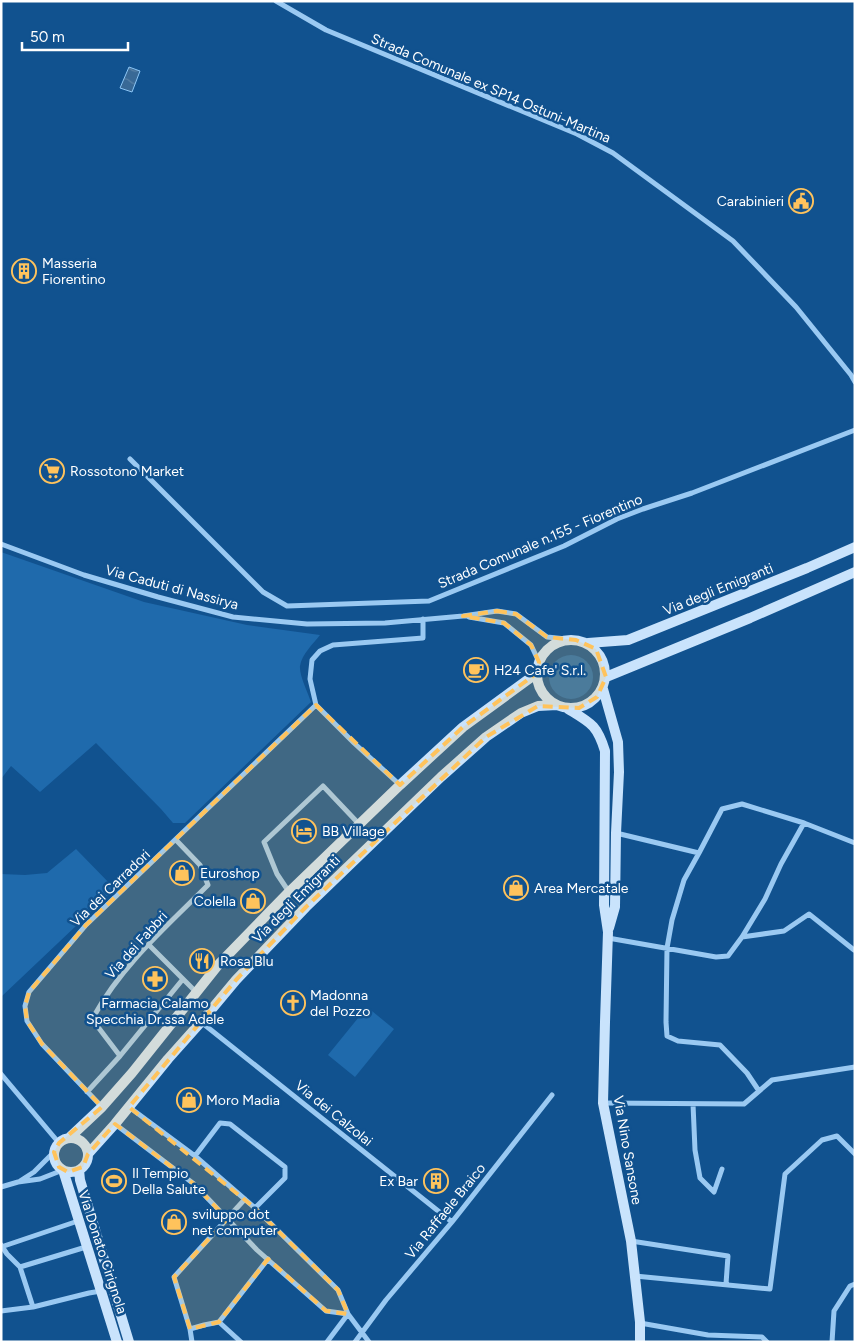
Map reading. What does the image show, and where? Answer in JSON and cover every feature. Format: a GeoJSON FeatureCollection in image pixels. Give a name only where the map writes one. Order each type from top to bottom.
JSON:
{"type":"FeatureCollection","features":[{"type":"Feature","properties":{"kind":"main road","name":"Via degli Emigranti"},"geometry":{"type":"LineString","coordinates":[[56,1148],[63,1139],[69,1138],[102,1107],[132,1073],[219,964],[289,892],[463,727],[538,668],[545,652],[554,644],[564,640],[576,640],[588,644],[628,640],[855,547]]}},
{"type":"Feature","properties":{"kind":"main road"},"geometry":{"type":"LineString","coordinates":[[606,677],[750,618],[855,572]]}},
{"type":"Feature","properties":{"kind":"main road"},"geometry":{"type":"LineString","coordinates":[[568,709],[579,708],[589,704],[597,698],[603,689],[606,677],[602,658],[596,649],[588,644]]}},
{"type":"Feature","properties":{"kind":"main road"},"geometry":{"type":"LineString","coordinates":[[538,668],[538,683],[542,692],[548,700],[557,706]]}},
{"type":"Feature","properties":{"kind":"main road","name":"Via Nino Sansone"},"geometry":{"type":"LineString","coordinates":[[603,689],[618,742],[619,772],[615,907],[608,935]]}},
{"type":"Feature","properties":{"kind":"main road","name":"Via degli Emigranti"},"geometry":{"type":"LineString","coordinates":[[79,1170],[86,1163],[88,1154],[130,1107],[168,1059],[202,1022],[236,980],[306,906],[441,777],[486,737],[521,713],[538,706],[557,706],[568,709]]}},
{"type":"Feature","properties":{"kind":"main road","name":"Via Nino Sansone"},"geometry":{"type":"LineString","coordinates":[[568,709],[592,723],[601,736],[605,751],[604,905],[608,935],[603,1103],[631,1241],[640,1322],[640,1342]]}},
{"type":"Feature","properties":{"kind":"main road"},"geometry":{"type":"LineString","coordinates":[[69,1138],[80,1140],[84,1143],[88,1154]]}},
{"type":"Feature","properties":{"kind":"main road"},"geometry":{"type":"LineString","coordinates":[[56,1148],[56,1162],[63,1170],[68,1172],[79,1170]]}},
{"type":"Feature","properties":{"kind":"main road","name":"Via Donato Cirignola"},"geometry":{"type":"LineString","coordinates":[[63,1170],[117,1342]]}},
{"type":"Feature","properties":{"kind":"main road","name":"Via Donato Cirignola"},"geometry":{"type":"LineString","coordinates":[[79,1170],[80,1180],[129,1342]]}},
{"type":"Feature","properties":{"kind":"street","name":"Strada Comunale ex SP14 Ostuni-Martina"},"geometry":{"type":"LineString","coordinates":[[276,1],[326,30],[576,134],[614,153],[733,241],[796,307],[855,382]]}},
{"type":"Feature","properties":{"kind":"street","name":"Strada Comunale n.155 - Fiorentino"},"geometry":{"type":"LineString","coordinates":[[130,459],[263,592],[287,606],[429,601],[564,546],[617,519],[692,493],[855,430]]}},
{"type":"Feature","properties":{"kind":"street","name":"Via Caduti di Nassirya"},"geometry":{"type":"LineString","coordinates":[[1,544],[84,575],[233,617],[307,624],[385,623],[497,611],[516,614],[547,637],[576,640]]}},
{"type":"Feature","properties":{"kind":"street","name":"Via Caduti di Nassirya"},"geometry":{"type":"LineString","coordinates":[[464,616],[504,623],[531,645],[538,668]]}},
{"type":"Feature","properties":{"kind":"street"},"geometry":{"type":"LineString","coordinates":[[400,785],[316,705],[310,679],[312,660],[320,651],[333,645],[423,638],[423,619]]}},
{"type":"Feature","properties":{"kind":"street","name":"Via dei Carradori"},"geometry":{"type":"LineString","coordinates":[[102,1107],[42,1044],[27,1021],[25,1006],[29,992],[86,925],[316,705]]}},
{"type":"Feature","properties":{"kind":"street","name":"Via degli Emigranti"},"geometry":{"type":"LineString","coordinates":[[289,892],[277,874],[264,842],[324,786],[360,825]]}},
{"type":"Feature","properties":{"kind":"street"},"geometry":{"type":"LineString","coordinates":[[759,1091],[747,1073],[720,1045],[678,1041],[667,1036],[667,948],[672,920],[684,880],[722,809],[742,804],[804,823],[855,843]]}},
{"type":"Feature","properties":{"kind":"street"},"geometry":{"type":"LineString","coordinates":[[608,935],[716,957],[728,956],[765,899],[781,864],[804,823]]}},
{"type":"Feature","properties":{"kind":"street"},"geometry":{"type":"LineString","coordinates":[[605,830],[699,853]]}},
{"type":"Feature","properties":{"kind":"street","name":"Via dei Fabbri"},"geometry":{"type":"LineString","coordinates":[[120,1056],[98,1027],[94,1016],[125,970],[208,885],[200,865],[176,840]]}},
{"type":"Feature","properties":{"kind":"street"},"geometry":{"type":"LineString","coordinates":[[742,937],[784,931],[809,914],[855,949]]}},
{"type":"Feature","properties":{"kind":"street"},"geometry":{"type":"LineString","coordinates":[[149,945],[197,992]]}},
{"type":"Feature","properties":{"kind":"street"},"geometry":{"type":"LineString","coordinates":[[87,1092],[120,1056],[183,979]]}},
{"type":"Feature","properties":{"kind":"street","name":"Via dei Calzolai"},"geometry":{"type":"LineString","coordinates":[[202,1022],[452,1222]]}},
{"type":"Feature","properties":{"kind":"street"},"geometry":{"type":"LineString","coordinates":[[603,1103],[744,1104],[772,1080],[855,1066]]}},
{"type":"Feature","properties":{"kind":"street"},"geometry":{"type":"LineString","coordinates":[[1,1074],[56,1148],[34,1172],[18,1182]]}},
{"type":"Feature","properties":{"kind":"street","name":"Via Raffaele Braico"},"geometry":{"type":"LineString","coordinates":[[355,1342],[386,1300],[452,1222],[552,1095]]}},
{"type":"Feature","properties":{"kind":"street"},"geometry":{"type":"LineString","coordinates":[[693,1104],[695,1150],[700,1178],[714,1192],[722,1169]]}},
{"type":"Feature","properties":{"kind":"street"},"geometry":{"type":"LineString","coordinates":[[130,1107],[195,1156],[255,1208],[338,1290],[348,1314],[369,1342]]}},
{"type":"Feature","properties":{"kind":"street"},"geometry":{"type":"LineString","coordinates":[[195,1156],[220,1123],[230,1124],[285,1167],[285,1178],[255,1208]]}},
{"type":"Feature","properties":{"kind":"street"},"geometry":{"type":"LineString","coordinates":[[115,1124],[194,1184],[268,1259],[326,1311],[348,1314]]}},
{"type":"Feature","properties":{"kind":"street"},"geometry":{"type":"LineString","coordinates":[[635,1276],[770,1289],[785,1174],[822,1140],[837,1136],[855,1154]]}},
{"type":"Feature","properties":{"kind":"street"},"geometry":{"type":"LineString","coordinates":[[1,1187],[40,1179],[63,1170]]}},
{"type":"Feature","properties":{"kind":"street"},"geometry":{"type":"LineString","coordinates":[[192,1342],[190,1329],[174,1277],[245,1199]]}},
{"type":"Feature","properties":{"kind":"street"},"geometry":{"type":"LineString","coordinates":[[33,1307],[20,1267],[2,1246],[78,1221]]}},
{"type":"Feature","properties":{"kind":"street"},"geometry":{"type":"LineString","coordinates":[[631,1241],[728,1256],[726,1284]]}},
{"type":"Feature","properties":{"kind":"street"},"geometry":{"type":"LineString","coordinates":[[20,1267],[86,1247]]}},
{"type":"Feature","properties":{"kind":"street"},"geometry":{"type":"LineString","coordinates":[[190,1329],[204,1324],[219,1322],[268,1259]]}},
{"type":"Feature","properties":{"kind":"street"},"geometry":{"type":"LineString","coordinates":[[832,1342],[834,1311],[850,1286],[855,1284]]}},
{"type":"Feature","properties":{"kind":"street"},"geometry":{"type":"LineString","coordinates":[[1,1311],[33,1307],[101,1291]]}},
{"type":"Feature","properties":{"kind":"street"},"geometry":{"type":"LineString","coordinates":[[327,1342],[348,1314]]}},
{"type":"Feature","properties":{"kind":"street"},"geometry":{"type":"LineString","coordinates":[[219,1322],[241,1342]]}},
{"type":"Feature","properties":{"kind":"street"},"geometry":{"type":"LineString","coordinates":[[640,1322],[708,1335],[762,1337],[767,1342]]}},
{"type":"Feature","properties":{"kind":"street"},"geometry":{"type":"LineString","coordinates":[[707,1342],[708,1335]]}},
{"type":"Feature","properties":{"kind":"highlighted area"},"geometry":{"type":"Polygon","coordinates":[[[497,611],[516,614],[547,637],[576,640],[596,649],[606,677],[597,697],[579,708],[538,706],[486,737],[306,907],[236,980],[129,1107],[255,1208],[338,1290],[348,1314],[326,1311],[268,1259],[219,1322],[190,1329],[174,1277],[227,1219],[194,1184],[115,1124],[88,1154],[83,1167],[68,1172],[59,1167],[54,1152],[59,1143],[102,1107],[42,1044],[27,1021],[25,1006],[29,992],[86,925],[316,705],[400,785],[463,727],[537,673],[539,662],[531,645],[504,623],[463,616],[497,611]]]}},
{"type":"Feature","properties":{"kind":"shaded area"},"geometry":{"type":"Polygon","coordinates":[[[1,552],[144,602],[247,625],[320,635],[305,653],[300,666],[302,679],[311,702],[185,823],[173,823],[96,743],[40,792],[11,766],[1,779],[1,552]]]}},
{"type":"Feature","properties":{"kind":"shaded area"},"geometry":{"type":"Polygon","coordinates":[[[571,655],[583,659],[589,665],[593,677],[589,689],[583,695],[571,699],[559,695],[553,689],[549,677],[553,665],[559,659],[571,655]]]}},
{"type":"Feature","properties":{"kind":"shaded area"},"geometry":{"type":"Polygon","coordinates":[[[76,849],[115,889],[1,997],[1,874],[25,875],[47,873],[76,849]]]}},
{"type":"Feature","properties":{"kind":"shaded area"},"geometry":{"type":"Polygon","coordinates":[[[367,1007],[394,1029],[355,1077],[328,1055],[367,1007]]]}},
{"type":"Feature","properties":{"kind":"water"},"geometry":{"type":"Polygon","coordinates":[[[129,67],[140,71],[132,92],[120,88],[129,67]]]}},
{"type":"Feature","properties":{"kind":"place","name":"Carabinieri"},"geometry":{"type":"Point","coordinates":[801,201]}},
{"type":"Feature","properties":{"kind":"place","name":"Masseria Fiorentino"},"geometry":{"type":"Point","coordinates":[24,271]}},
{"type":"Feature","properties":{"kind":"place","name":"Rossotono Market"},"geometry":{"type":"Point","coordinates":[52,471]}},
{"type":"Feature","properties":{"kind":"place","name":"H24 Cafe' S.r.l."},"geometry":{"type":"Point","coordinates":[476,670]}},
{"type":"Feature","properties":{"kind":"place","name":"BB Village"},"geometry":{"type":"Point","coordinates":[304,831]}},
{"type":"Feature","properties":{"kind":"place","name":"Euroshop"},"geometry":{"type":"Point","coordinates":[182,873]}},
{"type":"Feature","properties":{"kind":"place","name":"Area Mercatale"},"geometry":{"type":"Point","coordinates":[516,888]}},
{"type":"Feature","properties":{"kind":"place","name":"Colella"},"geometry":{"type":"Point","coordinates":[253,901]}},
{"type":"Feature","properties":{"kind":"place","name":"Rosa Blu"},"geometry":{"type":"Point","coordinates":[202,961]}},
{"type":"Feature","properties":{"kind":"place","name":"Farmacia Calamo Specchia Dr.ssa Adele"},"geometry":{"type":"Point","coordinates":[155,979]}},
{"type":"Feature","properties":{"kind":"place","name":"Madonna del Pozzo"},"geometry":{"type":"Point","coordinates":[293,1003]}},
{"type":"Feature","properties":{"kind":"place","name":"Moro Madia"},"geometry":{"type":"Point","coordinates":[189,1100]}},
{"type":"Feature","properties":{"kind":"place","name":"Il Tempio Della Salute"},"geometry":{"type":"Point","coordinates":[114,1181]}},
{"type":"Feature","properties":{"kind":"place","name":"Ex Bar"},"geometry":{"type":"Point","coordinates":[436,1181]}},
{"type":"Feature","properties":{"kind":"place","name":"sviluppo dot net computer"},"geometry":{"type":"Point","coordinates":[174,1222]}}]}
